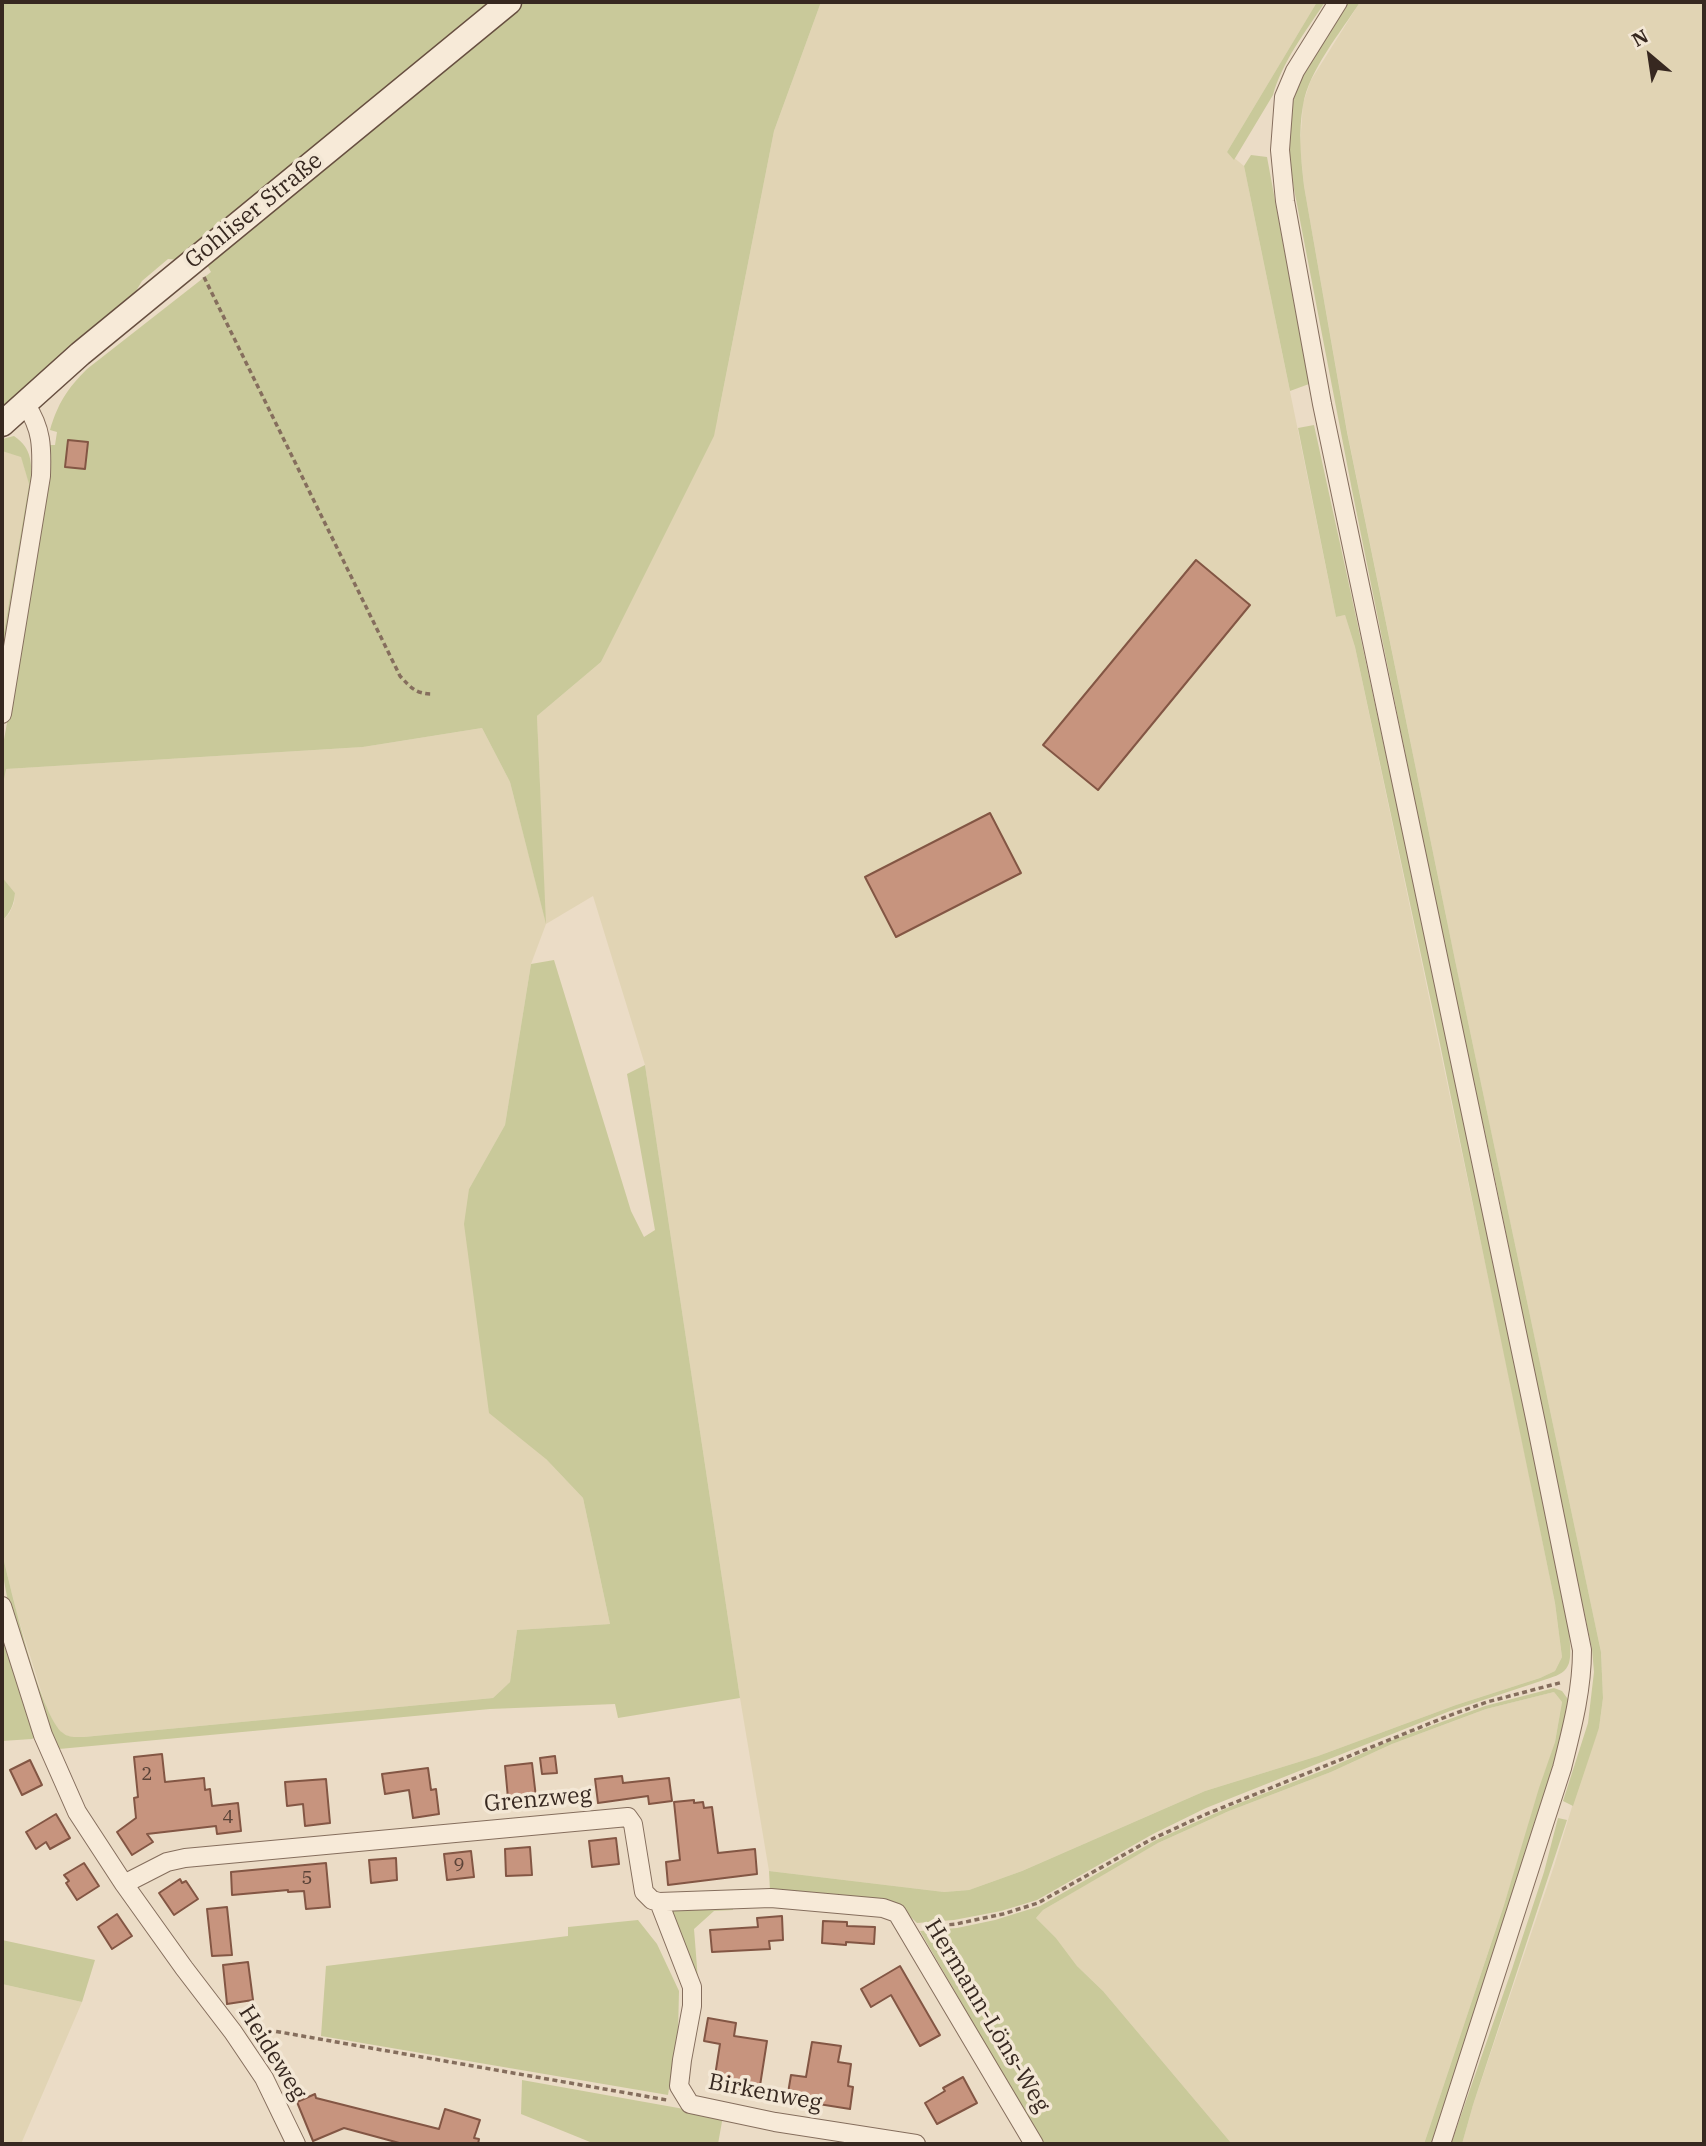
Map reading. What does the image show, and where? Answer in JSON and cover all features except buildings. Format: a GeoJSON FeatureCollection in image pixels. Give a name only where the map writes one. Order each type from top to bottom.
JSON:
{"type":"FeatureCollection","features":[{"type":"Feature","properties":{"kind":"main road","name":"Gohliser Straße"},"geometry":{"type":"LineString","coordinates":[[2,424],[80,354],[509,2]]}},
{"type":"Feature","properties":{"kind":"street"},"geometry":{"type":"LineString","coordinates":[[1338,2],[1295,71],[1284,97],[1280,150],[1285,201],[1325,417],[1534,1409],[1582,1650],[1582,1677],[1577,1709],[1562,1768],[1441,2144]]}},
{"type":"Feature","properties":{"kind":"street"},"geometry":{"type":"LineString","coordinates":[[2,714],[41,476],[36,420],[26,405]]}},
{"type":"Feature","properties":{"kind":"street","name":"Heideweg"},"geometry":{"type":"LineString","coordinates":[[2,1606],[43,1735],[77,1812],[124,1884],[264,2078],[296,2144]]}},
{"type":"Feature","properties":{"kind":"street","name":"Grenzweg"},"geometry":{"type":"LineString","coordinates":[[124,1884],[167,1862],[185,1858],[628,1816],[633,1824],[644,1892],[652,1900],[659,1902]]}},
{"type":"Feature","properties":{"kind":"street","name":"Hermann-Löns-Weg"},"geometry":{"type":"LineString","coordinates":[[659,1902],[771,1898],[883,1908],[897,1913],[1034,2144]]}},
{"type":"Feature","properties":{"kind":"street","name":"Birkenweg"},"geometry":{"type":"LineString","coordinates":[[659,1902],[692,1987],[692,2007],[679,2086],[690,2104],[775,2122],[916,2144]]}},
{"type":"Feature","properties":{"kind":"path"},"geometry":{"type":"LineString","coordinates":[[195,259],[400,676],[410,687],[422,694],[433,694]]}},
{"type":"Feature","properties":{"kind":"path"},"geometry":{"type":"LineString","coordinates":[[909,1932],[918,1927],[956,1924],[1003,1914],[1038,1903],[1150,1840],[1215,1810],[1448,1716],[1487,1702],[1582,1677]]}},
{"type":"Feature","properties":{"kind":"path"},"geometry":{"type":"LineString","coordinates":[[233,2032],[244,2026],[690,2104]]}},
{"type":"Feature","properties":{"kind":"shaded area"},"geometry":{"type":"Polygon","coordinates":[[[821,2],[1317,2],[1227,152],[1244,166],[1336,617],[1345,615],[1355,647],[1505,1357],[1555,1603],[1562,1657],[1555,1671],[1540,1678],[1456,1705],[1318,1756],[1205,1791],[1022,1871],[969,1890],[944,1892],[769,1871],[740,1698],[645,1065],[593,896],[546,924],[531,964],[505,1125],[469,1189],[546,1459],[583,1498],[610,1624],[517,1630],[510,1682],[493,1698],[70,1737],[55,1725],[46,1707],[17,1614],[2,1553],[2,921],[9,914],[15,893],[2,877],[2,789],[5,769],[363,747],[482,728],[510,782],[545,919],[537,716],[601,662],[718,416],[774,131],[821,2]]]}},
{"type":"Feature","properties":{"kind":"shaded area"},"geometry":{"type":"Polygon","coordinates":[[[1360,2],[1704,2],[1704,2144],[1462,2144],[1599,1728],[1603,1698],[1601,1652],[1347,431],[1304,186],[1300,147],[1303,103],[1311,80],[1360,2]]]}},
{"type":"Feature","properties":{"kind":"shaded area"},"geometry":{"type":"Polygon","coordinates":[[[2,451],[21,456],[29,483],[2,644],[2,451]]]}},
{"type":"Feature","properties":{"kind":"shaded area"},"geometry":{"type":"Polygon","coordinates":[[[1554,1692],[1562,1702],[1555,1742],[1424,2144],[1232,2144],[1103,1991],[1077,1966],[1056,1938],[1036,1918],[1043,1910],[1158,1843],[1229,1811],[1331,1772],[1392,1744],[1486,1709],[1554,1692]]]}},
{"type":"Feature","properties":{"kind":"shaded area"},"geometry":{"type":"Polygon","coordinates":[[[2,1984],[82,2002],[21,2144],[2,2144],[2,1984]]]}},
{"type":"Feature","properties":{"kind":"green space"},"geometry":{"type":"Polygon","coordinates":[[[2,2],[497,2],[180,260],[168,259],[142,281],[130,301],[2,410],[2,2]]]}},
{"type":"Feature","properties":{"kind":"green space"},"geometry":{"type":"Polygon","coordinates":[[[523,2],[821,2],[774,131],[714,436],[601,662],[537,716],[546,924],[510,782],[482,728],[363,747],[6,769],[2,789],[2,751],[40,536],[49,445],[55,445],[57,432],[50,430],[64,397],[87,369],[211,272],[207,265],[209,258],[523,2]]]}},
{"type":"Feature","properties":{"kind":"green space"},"geometry":{"type":"Polygon","coordinates":[[[1317,2],[1325,2],[1288,59],[1273,95],[1234,160],[1227,152],[1317,2]]]}},
{"type":"Feature","properties":{"kind":"green space"},"geometry":{"type":"Polygon","coordinates":[[[1349,2],[1360,2],[1319,65],[1306,92],[1300,136],[1304,186],[1347,432],[1601,1652],[1603,1698],[1599,1728],[1573,1806],[1563,1801],[1588,1723],[1594,1672],[1592,1649],[1448,965],[1352,490],[1291,168],[1289,123],[1297,89],[1317,50],[1349,2]]]}},
{"type":"Feature","properties":{"kind":"green space"},"geometry":{"type":"Polygon","coordinates":[[[1251,155],[1267,157],[1309,384],[1290,391],[1244,166],[1251,155]]]}},
{"type":"Feature","properties":{"kind":"green space"},"geometry":{"type":"Polygon","coordinates":[[[1314,425],[1435,983],[1561,1585],[1570,1640],[1568,1666],[1556,1676],[1450,1711],[1206,1808],[1153,1834],[1037,1900],[1001,1911],[954,1920],[917,1923],[901,1908],[770,1891],[769,1871],[944,1892],[969,1890],[1022,1871],[1205,1791],[1318,1756],[1456,1705],[1540,1678],[1555,1671],[1562,1657],[1555,1603],[1355,647],[1345,615],[1336,617],[1298,428],[1314,425]]]}},
{"type":"Feature","properties":{"kind":"green space"},"geometry":{"type":"Polygon","coordinates":[[[14,436],[28,451],[32,485],[2,680],[2,644],[29,484],[21,457],[2,451],[2,439],[14,436]]]}},
{"type":"Feature","properties":{"kind":"green space"},"geometry":{"type":"Polygon","coordinates":[[[2,877],[15,893],[11,908],[2,921],[2,877]]]}},
{"type":"Feature","properties":{"kind":"green space"},"geometry":{"type":"Polygon","coordinates":[[[554,960],[631,1211],[644,1237],[655,1230],[627,1074],[645,1065],[740,1698],[618,1718],[615,1704],[490,1709],[59,1749],[41,1707],[14,1622],[4,1581],[2,1553],[27,1649],[45,1703],[63,1733],[73,1737],[493,1698],[510,1682],[517,1630],[610,1624],[583,1498],[546,1459],[489,1413],[464,1224],[469,1189],[505,1125],[531,964],[554,960]]]}},
{"type":"Feature","properties":{"kind":"green space"},"geometry":{"type":"Polygon","coordinates":[[[2,1631],[36,1737],[32,1739],[2,1741],[2,1631]]]}},
{"type":"Feature","properties":{"kind":"green space"},"geometry":{"type":"Polygon","coordinates":[[[1554,1688],[1562,1691],[1570,1702],[1564,1732],[1431,2144],[1424,2144],[1555,1742],[1562,1702],[1554,1692],[1486,1709],[1392,1744],[1331,1772],[1229,1811],[1158,1843],[1043,1910],[1036,1918],[1056,1938],[1077,1966],[1103,1991],[1232,2144],[1043,2144],[920,1931],[957,1928],[1040,1906],[1156,1840],[1227,1808],[1390,1741],[1485,1706],[1554,1688]]]}},
{"type":"Feature","properties":{"kind":"green space"},"geometry":{"type":"Polygon","coordinates":[[[1558,1818],[1567,1820],[1462,2144],[1451,2144],[1544,1872],[1558,1818]]]}},
{"type":"Feature","properties":{"kind":"green space"},"geometry":{"type":"Polygon","coordinates":[[[733,1906],[733,1910],[714,1911],[694,1929],[698,1980],[670,1916],[673,1910],[733,1906]]]}},
{"type":"Feature","properties":{"kind":"green space"},"geometry":{"type":"Polygon","coordinates":[[[638,1920],[657,1944],[679,1991],[678,2033],[668,2095],[321,2036],[326,1966],[568,1936],[568,1927],[638,1920]]]}},
{"type":"Feature","properties":{"kind":"green space"},"geometry":{"type":"Polygon","coordinates":[[[2,1940],[95,1960],[82,2002],[2,1984],[2,1940]]]}},
{"type":"Feature","properties":{"kind":"green space"},"geometry":{"type":"Polygon","coordinates":[[[522,2080],[723,2116],[718,2144],[595,2144],[521,2114],[522,2080]]]}}]}
